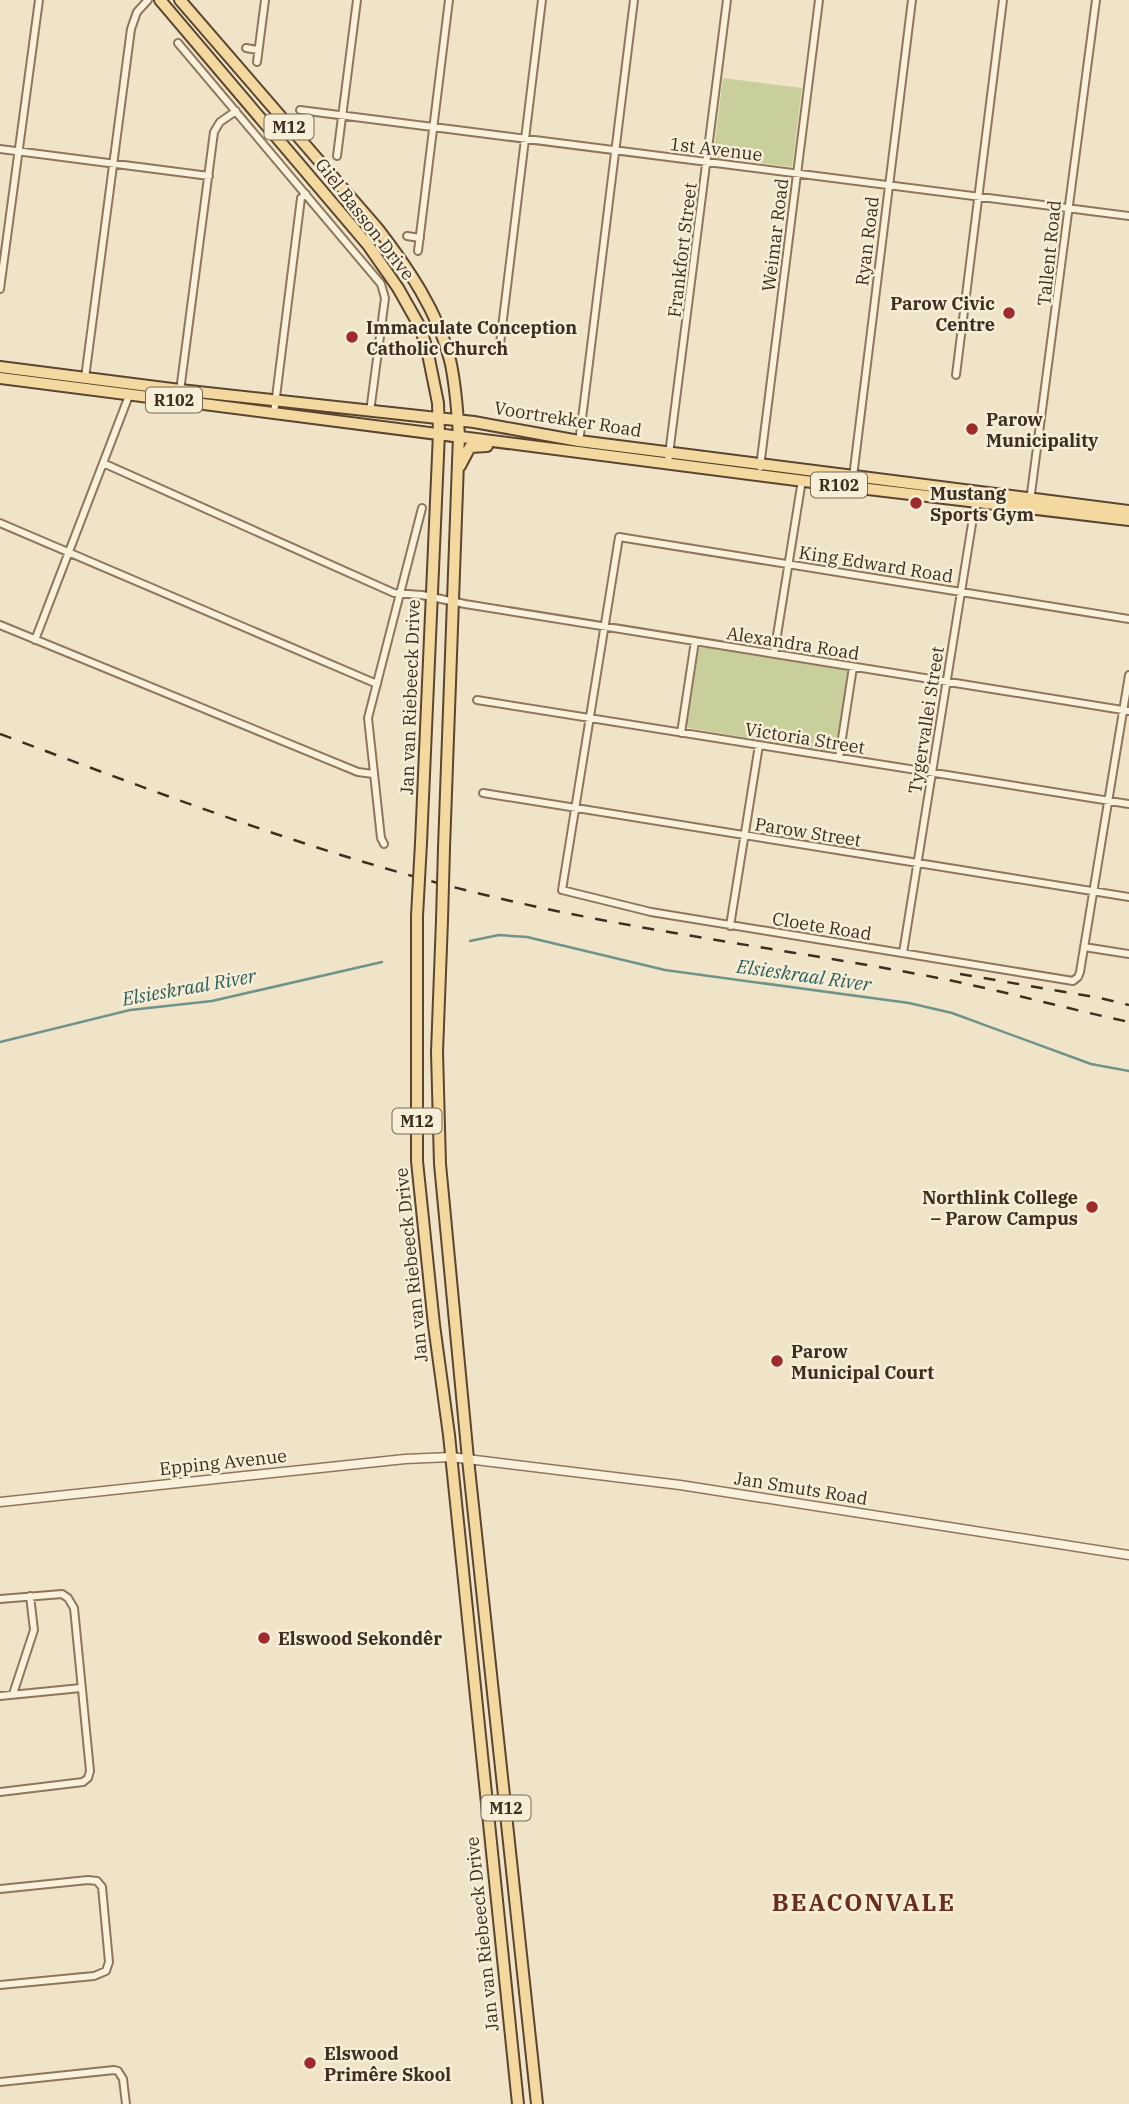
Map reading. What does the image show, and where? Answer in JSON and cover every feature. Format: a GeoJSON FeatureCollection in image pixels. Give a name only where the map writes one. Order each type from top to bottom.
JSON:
{"type":"FeatureCollection","features":[{"type":"Feature","properties":{"kind":"main road","name":"Giel Basson Drive"},"geometry":{"type":"LineString","coordinates":[[160,0],[368,245],[398,288],[420,327],[428,349],[439,420]]}},
{"type":"Feature","properties":{"kind":"main road","name":"Giel Basson Drive"},"geometry":{"type":"LineString","coordinates":[[180,0],[378,229],[405,265],[444,340],[454,382],[457,421]]}},
{"type":"Feature","properties":{"kind":"main road","name":"Voortrekker Road"},"geometry":{"type":"LineString","coordinates":[[0,367],[85,383],[275,407],[439,433],[669,457],[977,496],[1129,520]]}},
{"type":"Feature","properties":{"kind":"main road","name":"Voortrekker Road"},"geometry":{"type":"LineString","coordinates":[[0,378],[85,383]]}},
{"type":"Feature","properties":{"kind":"main road","name":"Voortrekker Road"},"geometry":{"type":"LineString","coordinates":[[275,407],[370,412],[505,427],[578,446]]}},
{"type":"Feature","properties":{"kind":"main road","name":"Jan van Riebeeck Drive"},"geometry":{"type":"LineString","coordinates":[[439,420],[417,916],[417,1161],[451,1457],[518,2104]]}},
{"type":"Feature","properties":{"kind":"main road","name":"Jan van Riebeeck Drive"},"geometry":{"type":"LineString","coordinates":[[457,421],[437,1052],[440,1164],[468,1459],[537,2104]]}},
{"type":"Feature","properties":{"kind":"main road"},"geometry":{"type":"LineString","coordinates":[[457,476],[466,451],[474,445],[507,447],[526,444]]}},
{"type":"Feature","properties":{"kind":"main road","name":"Voortrekker Road"},"geometry":{"type":"LineString","coordinates":[[1030,504],[1129,511]]}},
{"type":"Feature","properties":{"kind":"street"},"geometry":{"type":"LineString","coordinates":[[0,289],[39,0]]}},
{"type":"Feature","properties":{"kind":"street"},"geometry":{"type":"LineString","coordinates":[[85,383],[131,29],[137,12],[148,0]]}},
{"type":"Feature","properties":{"kind":"street"},"geometry":{"type":"LineString","coordinates":[[257,62],[265,0]]}},
{"type":"Feature","properties":{"kind":"street"},"geometry":{"type":"LineString","coordinates":[[337,156],[357,0]]}},
{"type":"Feature","properties":{"kind":"street"},"geometry":{"type":"LineString","coordinates":[[418,251],[449,0]]}},
{"type":"Feature","properties":{"kind":"street"},"geometry":{"type":"LineString","coordinates":[[499,352],[542,0]]}},
{"type":"Feature","properties":{"kind":"street"},"geometry":{"type":"LineString","coordinates":[[578,446],[634,0]]}},
{"type":"Feature","properties":{"kind":"street","name":"Frankfort Street"},"geometry":{"type":"LineString","coordinates":[[669,457],[727,0]]}},
{"type":"Feature","properties":{"kind":"street","name":"Weimar Road"},"geometry":{"type":"LineString","coordinates":[[760,469],[819,0]]}},
{"type":"Feature","properties":{"kind":"street","name":"Ryan Road"},"geometry":{"type":"LineString","coordinates":[[852,482],[912,0]]}},
{"type":"Feature","properties":{"kind":"street"},"geometry":{"type":"LineString","coordinates":[[956,375],[1003,0]]}},
{"type":"Feature","properties":{"kind":"street","name":"Tallent Road"},"geometry":{"type":"LineString","coordinates":[[1030,504],[1096,0]]}},
{"type":"Feature","properties":{"kind":"street"},"geometry":{"type":"LineString","coordinates":[[178,43],[381,284],[384,292],[370,412]]}},
{"type":"Feature","properties":{"kind":"street"},"geometry":{"type":"LineString","coordinates":[[246,48],[258,50]]}},
{"type":"Feature","properties":{"kind":"street","name":"1st Avenue"},"geometry":{"type":"LineString","coordinates":[[300,110],[1129,216]]}},
{"type":"Feature","properties":{"kind":"street"},"geometry":{"type":"LineString","coordinates":[[180,395],[216,126],[236,111]]}},
{"type":"Feature","properties":{"kind":"street"},"geometry":{"type":"LineString","coordinates":[[0,149],[209,176]]}},
{"type":"Feature","properties":{"kind":"street"},"geometry":{"type":"LineString","coordinates":[[275,407],[301,198],[306,194]]}},
{"type":"Feature","properties":{"kind":"street"},"geometry":{"type":"LineString","coordinates":[[407,236],[419,238]]}},
{"type":"Feature","properties":{"kind":"street"},"geometry":{"type":"LineString","coordinates":[[35,640],[130,389]]}},
{"type":"Feature","properties":{"kind":"street","name":"Alexandra Road"},"geometry":{"type":"LineString","coordinates":[[103,463],[394,593],[1126,711]]}},
{"type":"Feature","properties":{"kind":"street"},"geometry":{"type":"LineString","coordinates":[[774,654],[802,474]]}},
{"type":"Feature","properties":{"kind":"street","name":"Tygervallei Street"},"geometry":{"type":"LineString","coordinates":[[903,953],[977,496]]}},
{"type":"Feature","properties":{"kind":"street"},"geometry":{"type":"LineString","coordinates":[[384,844],[381,838],[368,718],[422,508]]}},
{"type":"Feature","properties":{"kind":"street"},"geometry":{"type":"LineString","coordinates":[[0,523],[377,684]]}},
{"type":"Feature","properties":{"kind":"street","name":"King Edward Road"},"geometry":{"type":"LineString","coordinates":[[605,627],[619,537],[1129,619]]}},
{"type":"Feature","properties":{"kind":"street"},"geometry":{"type":"LineString","coordinates":[[0,625],[358,772],[373,774]]}},
{"type":"Feature","properties":{"kind":"street"},"geometry":{"type":"LineString","coordinates":[[575,808],[605,627]]}},
{"type":"Feature","properties":{"kind":"street"},"geometry":{"type":"LineString","coordinates":[[681,733],[695,641]]}},
{"type":"Feature","properties":{"kind":"street"},"geometry":{"type":"LineString","coordinates":[[839,758],[853,667]]}},
{"type":"Feature","properties":{"kind":"street"},"geometry":{"type":"LineString","coordinates":[[1129,675],[1126,711],[1084,947],[1129,954]]}},
{"type":"Feature","properties":{"kind":"street","name":"Victoria Street"},"geometry":{"type":"LineString","coordinates":[[477,700],[1129,804]]}},
{"type":"Feature","properties":{"kind":"street"},"geometry":{"type":"LineString","coordinates":[[730,926],[759,745]]}},
{"type":"Feature","properties":{"kind":"street","name":"Parow Street"},"geometry":{"type":"LineString","coordinates":[[483,793],[1129,898]]}},
{"type":"Feature","properties":{"kind":"street","name":"Cloete Road"},"geometry":{"type":"LineString","coordinates":[[575,808],[562,890],[651,912],[1070,981],[1079,977],[1084,947]]}},
{"type":"Feature","properties":{"kind":"street","name":"Epping Avenue"},"geometry":{"type":"LineString","coordinates":[[0,1502],[392,1460],[451,1457],[468,1459]]}},
{"type":"Feature","properties":{"kind":"street","name":"Jan Smuts Road"},"geometry":{"type":"LineString","coordinates":[[468,1459],[680,1485],[1129,1555]]}},
{"type":"Feature","properties":{"kind":"street"},"geometry":{"type":"LineString","coordinates":[[0,1600],[62,1594],[74,1608],[90,1771],[83,1782],[0,1792]]}},
{"type":"Feature","properties":{"kind":"street"},"geometry":{"type":"LineString","coordinates":[[13,1695],[34,1630],[30,1596]]}},
{"type":"Feature","properties":{"kind":"street"},"geometry":{"type":"LineString","coordinates":[[0,1696],[81,1688]]}},
{"type":"Feature","properties":{"kind":"street"},"geometry":{"type":"LineString","coordinates":[[0,1889],[94,1880],[102,1887],[109,1962],[106,1971],[94,1976],[0,1985]]}},
{"type":"Feature","properties":{"kind":"street"},"geometry":{"type":"LineString","coordinates":[[0,2081],[114,2070],[118,2071],[123,2079],[126,2104]]}},
{"type":"Feature","properties":{"kind":"green space"},"geometry":{"type":"Polygon","coordinates":[[[723,78],[802,88],[792,167],[713,157],[723,78]]]}},
{"type":"Feature","properties":{"kind":"green space"},"geometry":{"type":"Polygon","coordinates":[[[701,647],[848,672],[835,750],[832,752],[689,728],[686,725],[701,647]]]}},
{"type":"Feature","properties":{"kind":"waterway","name":"Elsieskraal River"},"geometry":{"type":"LineString","coordinates":[[470,941],[499,935],[527,937],[665,970],[909,1003],[952,1013],[1091,1064],[1129,1071]]}},
{"type":"Feature","properties":{"kind":"waterway","name":"Elsieskraal River"},"geometry":{"type":"LineString","coordinates":[[0,1042],[130,1010],[212,1001],[382,962]]}},
{"type":"Feature","properties":{"kind":"railway"},"geometry":{"type":"LineString","coordinates":[[0,734],[293,840],[473,892],[585,917],[923,975],[1129,1022]]}},
{"type":"Feature","properties":{"kind":"railway"},"geometry":{"type":"LineString","coordinates":[[960,974],[1129,1005]]}},
{"type":"Feature","properties":{"kind":"place","name":"Parow Civic Centre"},"geometry":{"type":"Point","coordinates":[1009,313]}},
{"type":"Feature","properties":{"kind":"place","name":"Immaculate Conception Catholic Church"},"geometry":{"type":"Point","coordinates":[352,337]}},
{"type":"Feature","properties":{"kind":"place","name":"Parow Municipality"},"geometry":{"type":"Point","coordinates":[972,429]}},
{"type":"Feature","properties":{"kind":"place","name":"Mustang Sports Gym"},"geometry":{"type":"Point","coordinates":[916,503]}},
{"type":"Feature","properties":{"kind":"place","name":"Northlink College – Parow Campus"},"geometry":{"type":"Point","coordinates":[1092,1207]}},
{"type":"Feature","properties":{"kind":"place","name":"Parow Municipal Court"},"geometry":{"type":"Point","coordinates":[777,1361]}},
{"type":"Feature","properties":{"kind":"place","name":"Elswood Sekondêr"},"geometry":{"type":"Point","coordinates":[264,1638]}},
{"type":"Feature","properties":{"kind":"place","name":"Elswood Primêre Skool"},"geometry":{"type":"Point","coordinates":[310,2063]}},
{"type":"Feature","properties":{"kind":"district","name":"BEACONVALE"},"geometry":{"type":"Point","coordinates":[864,1902]}}]}
